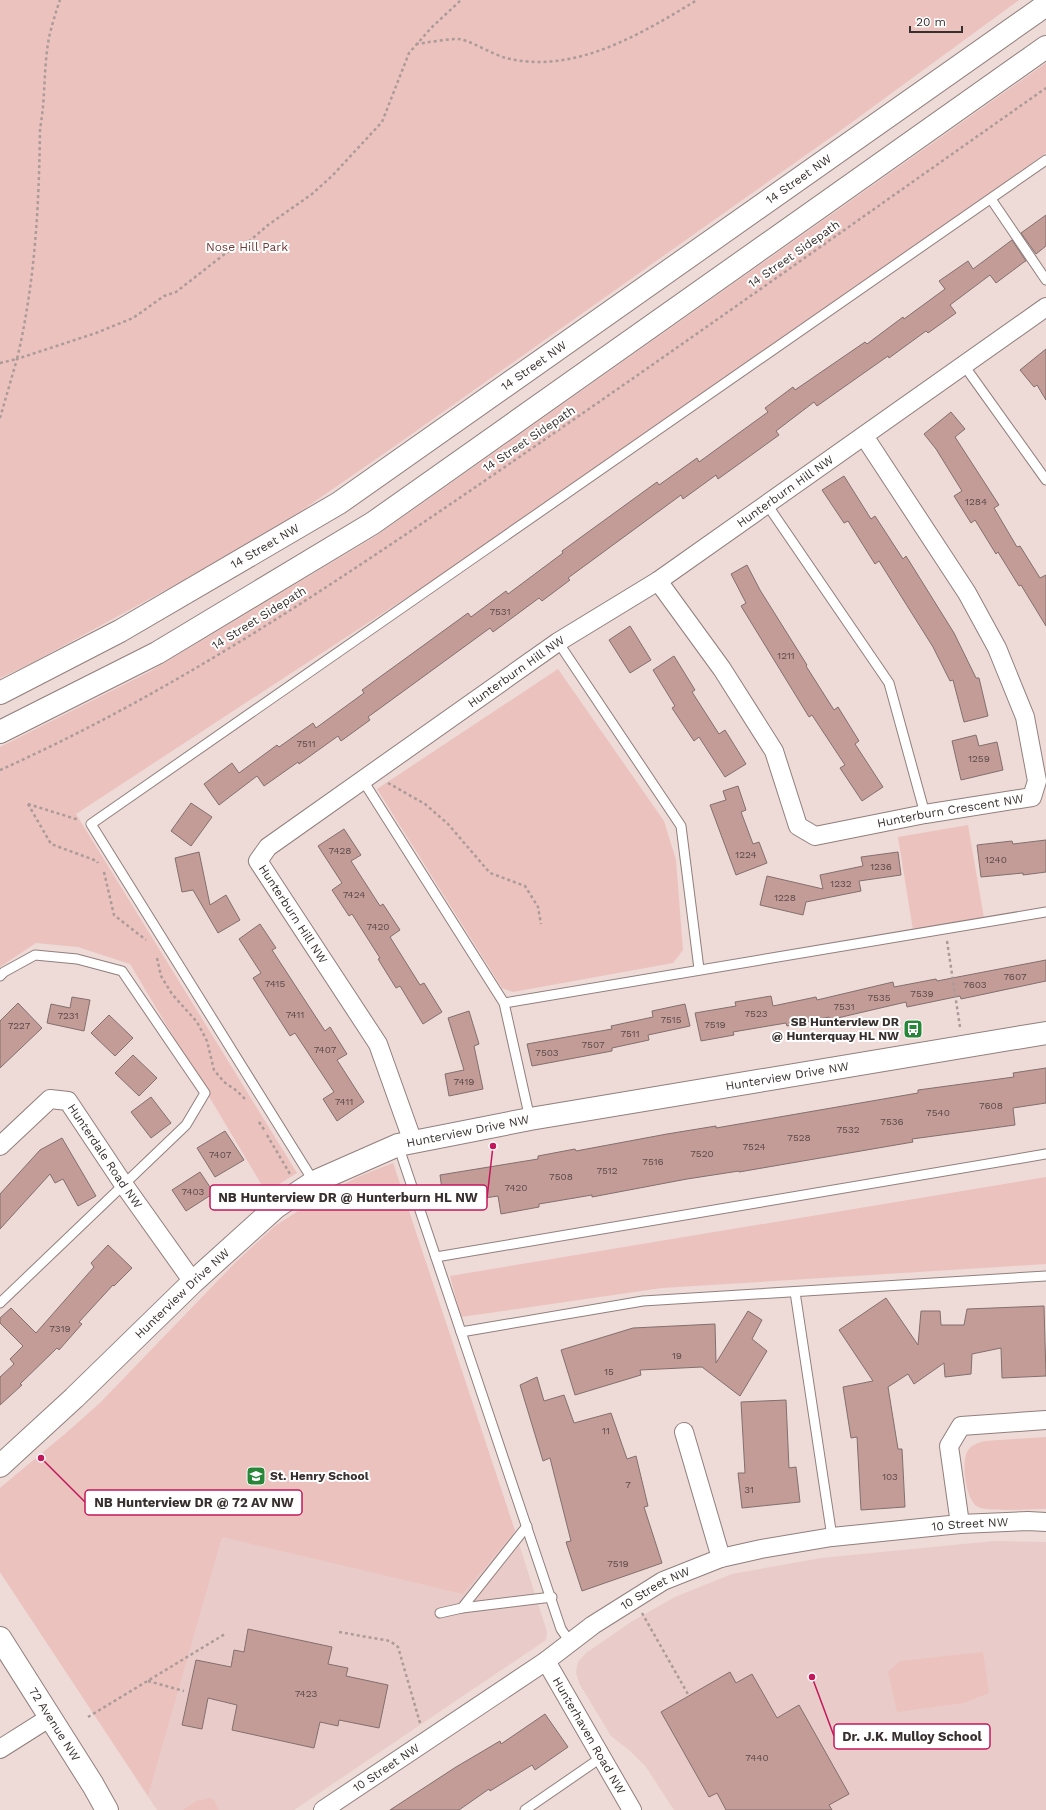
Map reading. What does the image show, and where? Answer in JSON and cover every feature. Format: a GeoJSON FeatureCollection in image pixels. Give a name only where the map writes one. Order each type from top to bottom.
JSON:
{"type":"FeatureCollection","features":[{"type":"Feature","properties":{"kind":"main road","name":"14 Street NW"},"geometry":{"type":"LineString","coordinates":[[0,693],[120,631],[340,503],[1046,5]]}},
{"type":"Feature","properties":{"kind":"main road"},"geometry":{"type":"LineString","coordinates":[[0,732],[157,653],[373,523],[1046,47]]}},
{"type":"Feature","properties":{"kind":"main road","name":"Hunterview Drive NW"},"geometry":{"type":"LineString","coordinates":[[0,1466],[74,1398],[193,1282],[276,1207],[307,1186],[406,1144],[530,1120],[1046,1033]]}},
{"type":"Feature","properties":{"kind":"main road","name":"72 Avenue NW"},"geometry":{"type":"LineString","coordinates":[[0,1638],[49,1718],[93,1785],[107,1810]]}},
{"type":"Feature","properties":{"kind":"street","name":"Hunterburn Hill NW"},"geometry":{"type":"LineString","coordinates":[[406,1144],[378,1044],[258,861],[268,847],[558,642],[658,580],[1046,307]]}},
{"type":"Feature","properties":{"kind":"street","name":"Hunterburn Crescent NW"},"geometry":{"type":"LineString","coordinates":[[658,580],[722,669],[774,751],[798,826],[815,836],[925,814],[1032,797],[1037,780],[1025,717],[998,648],[967,593],[864,436]]}},
{"type":"Feature","properties":{"kind":"street","name":"Hunterdale Road NW"},"geometry":{"type":"LineString","coordinates":[[0,1146],[50,1098],[68,1101],[124,1185],[193,1282]]}},
{"type":"Feature","properties":{"kind":"street"},"geometry":{"type":"LineString","coordinates":[[960,1524],[949,1446],[961,1426],[1046,1420]]}},
{"type":"Feature","properties":{"kind":"street"},"geometry":{"type":"LineString","coordinates":[[684,1432],[721,1558]]}},
{"type":"Feature","properties":{"kind":"street","name":"10 Street NW"},"geometry":{"type":"LineString","coordinates":[[323,1810],[546,1661],[593,1625],[663,1582],[721,1558],[761,1549],[832,1537],[960,1524],[1028,1521],[1046,1522]]}},
{"type":"Feature","properties":{"kind":"street","name":"Hunterhaven Road NW"},"geometry":{"type":"LineString","coordinates":[[546,1661],[632,1810]]}},
{"type":"Feature","properties":{"kind":"street"},"geometry":{"type":"LineString","coordinates":[[0,1749],[49,1718]]}},
{"type":"Feature","properties":{"kind":"lane"},"geometry":{"type":"LineString","coordinates":[[307,1186],[91,824],[1046,160]]}},
{"type":"Feature","properties":{"kind":"lane"},"geometry":{"type":"LineString","coordinates":[[991,198],[1046,280]]}},
{"type":"Feature","properties":{"kind":"lane"},"geometry":{"type":"LineString","coordinates":[[963,364],[1046,480]]}},
{"type":"Feature","properties":{"kind":"lane"},"geometry":{"type":"LineString","coordinates":[[766,503],[889,683],[925,814]]}},
{"type":"Feature","properties":{"kind":"lane"},"geometry":{"type":"LineString","coordinates":[[558,642],[681,826],[699,969]]}},
{"type":"Feature","properties":{"kind":"lane"},"geometry":{"type":"LineString","coordinates":[[366,777],[504,1004],[530,1120]]}},
{"type":"Feature","properties":{"kind":"lane"},"geometry":{"type":"LineString","coordinates":[[504,1004],[699,969],[1046,912]]}},
{"type":"Feature","properties":{"kind":"lane"},"geometry":{"type":"LineString","coordinates":[[0,976],[4,972],[35,956],[77,959],[122,971],[205,1092],[186,1125],[0,1304]]}},
{"type":"Feature","properties":{"kind":"lane"},"geometry":{"type":"LineString","coordinates":[[406,1144],[436,1257],[552,1597],[561,1629],[570,1642]]}},
{"type":"Feature","properties":{"kind":"lane"},"geometry":{"type":"LineString","coordinates":[[436,1257],[1046,1154]]}},
{"type":"Feature","properties":{"kind":"lane"},"geometry":{"type":"LineString","coordinates":[[461,1332],[643,1301],[1046,1276]]}},
{"type":"Feature","properties":{"kind":"lane"},"geometry":{"type":"LineString","coordinates":[[795,1292],[832,1537]]}},
{"type":"Feature","properties":{"kind":"lane"},"geometry":{"type":"LineString","coordinates":[[462,1608],[527,1526]]}},
{"type":"Feature","properties":{"kind":"lane"},"geometry":{"type":"LineString","coordinates":[[440,1613],[462,1608],[552,1597]]}},
{"type":"Feature","properties":{"kind":"lane"},"geometry":{"type":"LineString","coordinates":[[525,1810],[602,1757]]}},
{"type":"Feature","properties":{"kind":"path"},"geometry":{"type":"LineString","coordinates":[[0,418],[17,359],[30,297],[36,243],[40,129],[43,111],[45,78],[50,34],[60,0]]}},
{"type":"Feature","properties":{"kind":"path"},"geometry":{"type":"LineString","coordinates":[[0,363],[17,359],[96,333],[133,318],[164,296],[176,292],[226,253],[246,244],[268,225],[312,194],[332,176],[382,122],[406,60],[416,44],[461,0]]}},
{"type":"Feature","properties":{"kind":"path"},"geometry":{"type":"LineString","coordinates":[[416,44],[458,39],[506,58],[538,62],[554,62],[603,50],[644,30],[697,0]]}},
{"type":"Feature","properties":{"kind":"path","name":"14 Street Sidepath"},"geometry":{"type":"LineString","coordinates":[[0,770],[44,750],[162,687],[243,640],[384,549],[552,435],[1046,88]]}},
{"type":"Feature","properties":{"kind":"path"},"geometry":{"type":"LineString","coordinates":[[366,777],[425,804],[448,824],[490,873],[525,886],[538,907],[542,924]]}},
{"type":"Feature","properties":{"kind":"path"},"geometry":{"type":"LineString","coordinates":[[91,824],[28,804],[51,844],[97,861],[105,874],[114,916],[150,943]]}},
{"type":"Feature","properties":{"kind":"path"},"geometry":{"type":"LineString","coordinates":[[945,929],[959,1021]]}},
{"type":"Feature","properties":{"kind":"path"},"geometry":{"type":"LineString","coordinates":[[157,957],[161,976],[172,994],[197,1022],[207,1041],[214,1070],[250,1104]]}},
{"type":"Feature","properties":{"kind":"path"},"geometry":{"type":"LineString","coordinates":[[257,1118],[307,1186]]}},
{"type":"Feature","properties":{"kind":"path"},"geometry":{"type":"LineString","coordinates":[[640,1609],[689,1696]]}},
{"type":"Feature","properties":{"kind":"path"},"geometry":{"type":"LineString","coordinates":[[339,1632],[390,1641],[398,1647],[422,1729]]}},
{"type":"Feature","properties":{"kind":"path"},"geometry":{"type":"LineString","coordinates":[[88,1718],[225,1634]]}},
{"type":"Feature","properties":{"kind":"path"},"geometry":{"type":"LineString","coordinates":[[147,1681],[184,1691]]}},
{"type":"Feature","properties":{"kind":"shaded area","name":"St. Henry School"},"geometry":{"type":"Polygon","coordinates":[[[393,1163],[515,1531],[547,1632],[546,1640],[294,1810],[157,1810],[0,1572],[0,1488],[100,1403],[236,1262],[275,1226],[325,1194],[358,1177],[393,1163]]]}},
{"type":"Feature","properties":{"kind":"shaded area"},"geometry":{"type":"Polygon","coordinates":[[[994,1541],[1046,1542],[1046,1810],[674,1810],[646,1767],[630,1751],[611,1736],[579,1683],[576,1672],[578,1662],[586,1653],[631,1622],[675,1597],[732,1574],[821,1558],[994,1541]]]}},
{"type":"Feature","properties":{"kind":"green space","name":"Nose Hill Park"},"geometry":{"type":"Polygon","coordinates":[[[0,0],[1019,0],[844,128],[301,511],[184,580],[30,664],[0,678],[0,0]]]}},
{"type":"Feature","properties":{"kind":"green space"},"geometry":{"type":"Polygon","coordinates":[[[1046,63],[1046,153],[566,493],[76,814],[297,1173],[266,1192],[130,964],[78,947],[36,943],[0,967],[0,747],[149,672],[376,536],[1046,63]]]}},
{"type":"Feature","properties":{"kind":"green space"},"geometry":{"type":"Polygon","coordinates":[[[558,669],[664,821],[676,860],[683,950],[673,963],[513,992],[502,988],[377,789],[558,669]]]}},
{"type":"Feature","properties":{"kind":"green space"},"geometry":{"type":"Polygon","coordinates":[[[968,825],[984,918],[913,930],[898,837],[968,825]]]}},
{"type":"Feature","properties":{"kind":"green space","name":"St. Henry School"},"geometry":{"type":"Polygon","coordinates":[[[393,1163],[515,1531],[463,1594],[222,1537],[148,1796],[0,1572],[0,1488],[100,1403],[236,1262],[275,1226],[325,1194],[358,1177],[393,1163]]]}},
{"type":"Feature","properties":{"kind":"green space"},"geometry":{"type":"Polygon","coordinates":[[[1046,1177],[1046,1264],[662,1288],[461,1317],[450,1276],[1046,1177]]]}},
{"type":"Feature","properties":{"kind":"green space"},"geometry":{"type":"Polygon","coordinates":[[[1046,1437],[1046,1509],[984,1509],[978,1507],[974,1503],[970,1498],[964,1465],[967,1452],[972,1446],[985,1441],[1046,1437]]]}},
{"type":"Feature","properties":{"kind":"green space"},"geometry":{"type":"Polygon","coordinates":[[[983,1652],[989,1693],[964,1703],[897,1712],[888,1672],[900,1661],[983,1652]]]}},
{"type":"Feature","properties":{"kind":"green space"},"geometry":{"type":"Polygon","coordinates":[[[210,1798],[214,1800],[219,1810],[183,1810],[196,1801],[210,1798]]]}},
{"type":"Feature","properties":{"kind":"building"},"geometry":{"type":"Polygon","coordinates":[[[1046,215],[1046,246],[1036,254],[1021,233],[1046,215]]]}},
{"type":"Feature","properties":{"kind":"building"},"geometry":{"type":"Polygon","coordinates":[[[1012,240],[1026,261],[996,283],[990,275],[950,305],[956,313],[928,333],[926,331],[889,358],[888,356],[817,406],[814,402],[776,431],[779,435],[718,479],[716,475],[683,499],[681,495],[568,578],[570,580],[542,601],[539,598],[493,632],[490,628],[368,717],[370,720],[341,741],[338,736],[299,764],[298,762],[264,786],[257,776],[219,805],[204,784],[232,763],[239,773],[277,745],[279,747],[313,723],[316,728],[364,693],[362,690],[468,613],[471,617],[506,591],[508,594],[563,553],[562,551],[657,482],[659,485],[697,458],[699,462],[768,412],[765,408],[793,387],[795,390],[865,342],[867,344],[903,317],[904,319],[945,289],[939,281],[968,261],[973,269],[1012,240]]]}},
{"type":"Feature","properties":{"kind":"building"},"geometry":{"type":"Polygon","coordinates":[[[1046,349],[1046,400],[1037,385],[1034,387],[1020,370],[1046,349]]]}},
{"type":"Feature","properties":{"kind":"building"},"geometry":{"type":"Polygon","coordinates":[[[951,412],[965,429],[955,437],[999,505],[994,508],[1017,547],[1020,546],[1040,578],[1046,575],[1046,626],[1021,585],[1019,586],[998,552],[996,554],[975,520],[971,523],[954,496],[962,491],[936,449],[924,434],[951,412]]]}},
{"type":"Feature","properties":{"kind":"building"},"geometry":{"type":"Polygon","coordinates":[[[844,476],[871,519],[875,516],[903,559],[906,556],[954,633],[976,678],[979,678],[988,716],[964,722],[953,680],[950,681],[933,647],[879,561],[875,564],[848,521],[844,523],[822,490],[844,476]]]}},
{"type":"Feature","properties":{"kind":"building"},"geometry":{"type":"Polygon","coordinates":[[[747,565],[760,590],[834,710],[838,707],[859,741],[855,744],[883,787],[862,801],[840,768],[845,765],[812,715],[809,717],[741,606],[746,603],[731,574],[747,565]]]}},
{"type":"Feature","properties":{"kind":"building"},"geometry":{"type":"Polygon","coordinates":[[[630,626],[651,660],[630,673],[609,640],[630,626]]]}},
{"type":"Feature","properties":{"kind":"building"},"geometry":{"type":"Polygon","coordinates":[[[674,656],[695,690],[692,692],[719,734],[725,730],[746,764],[725,777],[699,737],[694,741],[672,708],[675,706],[653,670],[674,656]]]}},
{"type":"Feature","properties":{"kind":"building"},"geometry":{"type":"Polygon","coordinates":[[[976,735],[979,746],[997,742],[1003,770],[961,780],[952,741],[976,735]]]}},
{"type":"Feature","properties":{"kind":"building"},"geometry":{"type":"Polygon","coordinates":[[[738,786],[746,810],[741,812],[753,844],[759,842],[767,863],[736,875],[710,805],[726,800],[723,791],[738,786]]]}},
{"type":"Feature","properties":{"kind":"building"},"geometry":{"type":"Polygon","coordinates":[[[191,803],[212,817],[191,846],[171,831],[191,803]]]}},
{"type":"Feature","properties":{"kind":"building"},"geometry":{"type":"Polygon","coordinates":[[[344,829],[361,855],[351,861],[380,906],[383,904],[400,930],[390,937],[420,985],[424,983],[442,1012],[423,1024],[400,986],[396,988],[378,959],[380,958],[352,914],[349,916],[332,890],[342,883],[318,846],[344,829]]]}},
{"type":"Feature","properties":{"kind":"building"},"geometry":{"type":"Polygon","coordinates":[[[1046,840],[1046,872],[1023,875],[1023,873],[981,877],[977,845],[1012,841],[1013,844],[1046,840]]]}},
{"type":"Feature","properties":{"kind":"building"},"geometry":{"type":"Polygon","coordinates":[[[199,852],[210,905],[226,895],[240,920],[218,933],[193,890],[182,892],[175,858],[199,852]]]}},
{"type":"Feature","properties":{"kind":"building"},"geometry":{"type":"Polygon","coordinates":[[[898,852],[901,875],[859,881],[861,891],[806,902],[803,915],[760,905],[767,876],[823,889],[820,875],[863,866],[861,857],[898,852]]]}},
{"type":"Feature","properties":{"kind":"building"},"geometry":{"type":"Polygon","coordinates":[[[260,924],[276,948],[272,950],[325,1031],[330,1027],[347,1054],[337,1060],[364,1102],[337,1121],[323,1099],[334,1092],[295,1033],[290,1036],[253,978],[261,973],[239,939],[260,924]]]}},
{"type":"Feature","properties":{"kind":"building"},"geometry":{"type":"Polygon","coordinates":[[[1046,960],[1046,981],[961,999],[960,996],[907,1007],[906,1002],[829,1020],[829,1017],[787,1026],[786,1023],[733,1032],[734,1035],[701,1041],[695,1013],[736,1006],[735,1002],[771,996],[773,1006],[816,997],[817,1000],[893,982],[894,987],[936,979],[937,981],[1046,960]]]}},
{"type":"Feature","properties":{"kind":"building"},"geometry":{"type":"Polygon","coordinates":[[[72,997],[90,1000],[84,1031],[47,1023],[51,1004],[70,1008],[72,997]]]}},
{"type":"Feature","properties":{"kind":"building"},"geometry":{"type":"Polygon","coordinates":[[[18,1003],[42,1028],[0,1068],[0,1021],[18,1003]]]}},
{"type":"Feature","properties":{"kind":"building"},"geometry":{"type":"Polygon","coordinates":[[[685,1004],[690,1026],[648,1035],[649,1040],[612,1048],[612,1051],[532,1066],[527,1044],[612,1029],[611,1026],[653,1017],[652,1011],[685,1004]]]}},
{"type":"Feature","properties":{"kind":"building"},"geometry":{"type":"Polygon","coordinates":[[[469,1011],[479,1044],[474,1046],[483,1089],[449,1096],[445,1074],[464,1070],[448,1018],[469,1011]]]}},
{"type":"Feature","properties":{"kind":"building"},"geometry":{"type":"Polygon","coordinates":[[[109,1015],[133,1038],[115,1056],[91,1033],[109,1015]]]}},
{"type":"Feature","properties":{"kind":"building"},"geometry":{"type":"Polygon","coordinates":[[[133,1055],[157,1078],[139,1096],[115,1073],[133,1055]]]}},
{"type":"Feature","properties":{"kind":"building"},"geometry":{"type":"Polygon","coordinates":[[[1046,1068],[1046,1103],[1013,1108],[1015,1125],[912,1139],[913,1142],[739,1172],[687,1179],[592,1197],[592,1195],[539,1204],[539,1207],[501,1214],[498,1196],[444,1204],[440,1175],[538,1159],[538,1156],[575,1149],[576,1151],[667,1134],[716,1126],[716,1128],[918,1093],[918,1090],[1014,1077],[1013,1073],[1046,1068]]]}},
{"type":"Feature","properties":{"kind":"building"},"geometry":{"type":"Polygon","coordinates":[[[151,1097],[171,1123],[151,1138],[131,1112],[151,1097]]]}},
{"type":"Feature","properties":{"kind":"building"},"geometry":{"type":"Polygon","coordinates":[[[225,1131],[244,1160],[215,1177],[197,1148],[225,1131]]]}},
{"type":"Feature","properties":{"kind":"building"},"geometry":{"type":"Polygon","coordinates":[[[62,1138],[96,1196],[78,1206],[63,1179],[55,1183],[50,1174],[0,1229],[0,1194],[40,1150],[62,1138]]]}},
{"type":"Feature","properties":{"kind":"building"},"geometry":{"type":"Polygon","coordinates":[[[200,1172],[214,1193],[186,1211],[172,1190],[200,1172]]]}},
{"type":"Feature","properties":{"kind":"building"},"geometry":{"type":"Polygon","coordinates":[[[108,1245],[132,1268],[114,1286],[113,1285],[79,1322],[82,1324],[59,1350],[57,1348],[20,1384],[22,1385],[0,1405],[0,1377],[14,1364],[10,1359],[23,1346],[0,1323],[0,1318],[11,1308],[36,1333],[94,1267],[91,1263],[108,1245]]]}},
{"type":"Feature","properties":{"kind":"building"},"geometry":{"type":"Polygon","coordinates":[[[886,1298],[918,1345],[921,1311],[940,1311],[941,1325],[964,1325],[967,1309],[1044,1306],[1046,1376],[1002,1378],[1001,1348],[972,1354],[971,1374],[945,1377],[944,1363],[914,1384],[908,1374],[888,1387],[898,1449],[902,1449],[905,1507],[861,1510],[857,1437],[851,1438],[843,1387],[873,1381],[839,1330],[886,1298]]]}},
{"type":"Feature","properties":{"kind":"building"},"geometry":{"type":"Polygon","coordinates":[[[748,1311],[762,1320],[752,1339],[767,1351],[740,1396],[702,1367],[640,1370],[641,1375],[575,1395],[561,1350],[633,1328],[715,1324],[716,1363],[748,1311]]]}},
{"type":"Feature","properties":{"kind":"building"},"geometry":{"type":"Polygon","coordinates":[[[537,1377],[544,1401],[564,1395],[574,1423],[611,1413],[627,1459],[636,1456],[648,1506],[644,1507],[662,1563],[582,1591],[566,1542],[571,1541],[550,1458],[543,1461],[520,1385],[537,1377]]]}},
{"type":"Feature","properties":{"kind":"building"},"geometry":{"type":"Polygon","coordinates":[[[786,1400],[789,1468],[796,1467],[800,1502],[742,1508],[738,1473],[745,1473],[741,1402],[786,1400]]]}},
{"type":"Feature","properties":{"kind":"building"},"geometry":{"type":"Polygon","coordinates":[[[248,1629],[332,1647],[328,1664],[348,1668],[346,1676],[388,1685],[379,1728],[339,1720],[338,1726],[320,1722],[314,1748],[232,1730],[237,1705],[208,1698],[202,1729],[182,1725],[196,1660],[231,1667],[234,1650],[244,1652],[248,1629]]]}},
{"type":"Feature","properties":{"kind":"building"},"geometry":{"type":"Polygon","coordinates":[[[730,1672],[736,1683],[752,1674],[777,1718],[799,1705],[849,1794],[829,1805],[832,1810],[726,1810],[717,1793],[709,1797],[661,1712],[730,1672]]]}},
{"type":"Feature","properties":{"kind":"building"},"geometry":{"type":"Polygon","coordinates":[[[545,1714],[568,1747],[535,1770],[532,1765],[490,1791],[489,1789],[459,1810],[390,1810],[456,1767],[500,1741],[501,1744],[545,1714]]]}},
{"type":"Feature","properties":{"kind":"place","name":"SB Hunterview DR @ Hunterquay HL NW"},"geometry":{"type":"Point","coordinates":[913,1029]}},
{"type":"Feature","properties":{"kind":"place","name":"NB Hunterview DR @ Hunterburn HL NW"},"geometry":{"type":"Point","coordinates":[493,1146]}},
{"type":"Feature","properties":{"kind":"place","name":"NB Hunterview DR @ 72 AV NW"},"geometry":{"type":"Point","coordinates":[41,1458]}},
{"type":"Feature","properties":{"kind":"place","name":"St. Henry School"},"geometry":{"type":"Point","coordinates":[256,1476]}},
{"type":"Feature","properties":{"kind":"place","name":"Dr. J.K. Mulloy School"},"geometry":{"type":"Point","coordinates":[812,1677]}}]}
